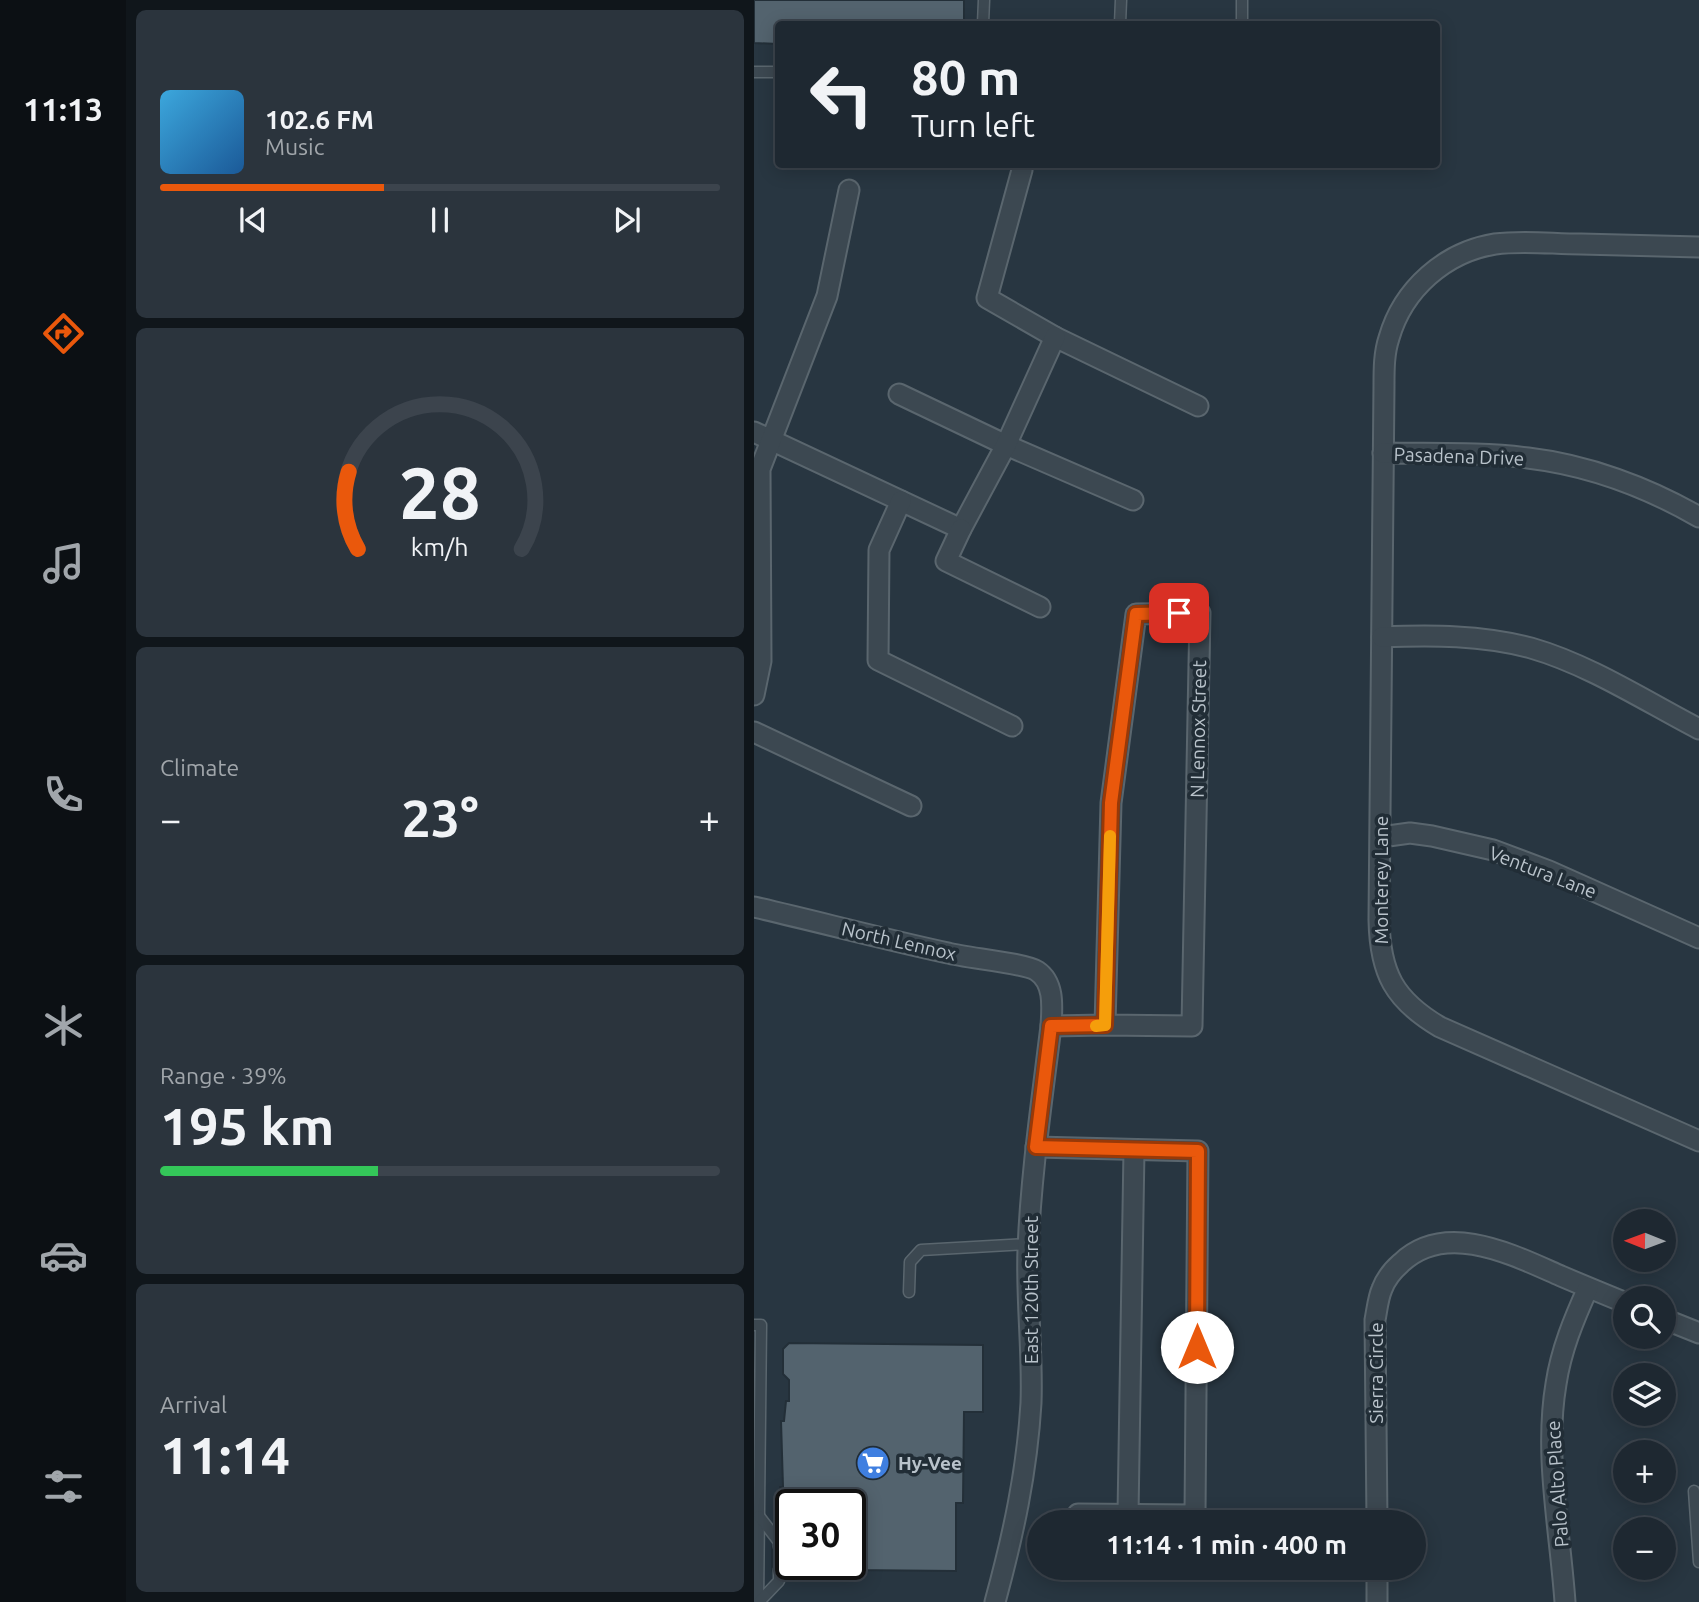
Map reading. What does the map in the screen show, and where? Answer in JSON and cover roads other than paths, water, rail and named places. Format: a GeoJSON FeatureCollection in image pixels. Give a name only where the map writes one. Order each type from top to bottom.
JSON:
{"type":"FeatureCollection","features":[{"type":"Feature","properties":{"kind":"street"},"geometry":{"type":"LineString","coordinates":[[1022,170],[987,298],[1055,337],[1198,406]]}},
{"type":"Feature","properties":{"kind":"street"},"geometry":{"type":"LineString","coordinates":[[754,695],[761,661],[762,436],[827,296],[849,190]]}},
{"type":"Feature","properties":{"kind":"street","name":"Pasadena Drive"},"geometry":{"type":"LineString","coordinates":[[1697,512],[1643,489],[1576,467],[1505,456],[1383,453],[1385,358],[1388,339],[1395,320],[1410,296],[1428,275],[1444,263],[1479,247],[1498,244],[1699,247]]}},
{"type":"Feature","properties":{"kind":"street"},"geometry":{"type":"LineString","coordinates":[[1040,607],[946,561],[1007,445],[1055,337]]}},
{"type":"Feature","properties":{"kind":"street"},"geometry":{"type":"LineString","coordinates":[[899,394],[1133,500]]}},
{"type":"Feature","properties":{"kind":"street"},"geometry":{"type":"LineString","coordinates":[[762,436],[961,529]]}},
{"type":"Feature","properties":{"kind":"street","name":"Monterey Lane"},"geometry":{"type":"LineString","coordinates":[[1383,453],[1379,938],[1385,968],[1396,992],[1418,1014],[1440,1027],[1699,1140]]}},
{"type":"Feature","properties":{"kind":"street"},"geometry":{"type":"LineString","coordinates":[[901,501],[879,550],[878,660],[1012,726]]}},
{"type":"Feature","properties":{"kind":"street","name":"N Lennox Street"},"geometry":{"type":"LineString","coordinates":[[1051,1026],[1192,1026],[1200,613],[1136,614],[1111,803],[1105,1025]]}},
{"type":"Feature","properties":{"kind":"street"},"geometry":{"type":"LineString","coordinates":[[1382,637],[1479,638],[1532,649],[1560,658],[1611,682],[1699,729]]}},
{"type":"Feature","properties":{"kind":"street"},"geometry":{"type":"LineString","coordinates":[[754,732],[911,806]]}},
{"type":"Feature","properties":{"kind":"street","name":"Ventura Lane"},"geometry":{"type":"LineString","coordinates":[[1381,837],[1410,833],[1493,850],[1549,871],[1699,938]]}},
{"type":"Feature","properties":{"kind":"street","name":"North Lennox"},"geometry":{"type":"LineString","coordinates":[[754,907],[949,954],[1028,968],[1043,976]]}},
{"type":"Feature","properties":{"kind":"street","name":"East 120th Street"},"geometry":{"type":"LineString","coordinates":[[995,1602],[1013,1536],[1025,1473],[1031,1403],[1029,1244],[1036,1147],[1052,1000],[1043,976]]}},
{"type":"Feature","properties":{"kind":"street"},"geometry":{"type":"LineString","coordinates":[[1036,1147],[1198,1151],[1195,1510]]}},
{"type":"Feature","properties":{"kind":"street"},"geometry":{"type":"LineString","coordinates":[[1128,1510],[1134,1150]]}},
{"type":"Feature","properties":{"kind":"street","name":"Sierra Circle"},"geometry":{"type":"LineString","coordinates":[[1377,1510],[1375,1320],[1381,1290],[1390,1272],[1410,1254],[1433,1244],[1458,1242],[1494,1249],[1613,1298]]}},
{"type":"Feature","properties":{"kind":"street","name":"Palo Alto Place"},"geometry":{"type":"LineString","coordinates":[[1565,1602],[1552,1448],[1553,1409],[1562,1355],[1588,1288]]}},
{"type":"Feature","properties":{"kind":"street"},"geometry":{"type":"LineString","coordinates":[[1676,1324],[1699,1333]]}},
{"type":"Feature","properties":{"kind":"street"},"geometry":{"type":"LineString","coordinates":[[1377,1580],[1377,1602]]}},
{"type":"Feature","properties":{"kind":"lane"},"geometry":{"type":"LineString","coordinates":[[983,21],[984,0]]}},
{"type":"Feature","properties":{"kind":"lane"},"geometry":{"type":"LineString","coordinates":[[1120,21],[1121,0]]}},
{"type":"Feature","properties":{"kind":"lane"},"geometry":{"type":"LineString","coordinates":[[1242,0],[1242,21]]}},
{"type":"Feature","properties":{"kind":"lane"},"geometry":{"type":"LineString","coordinates":[[754,72],[775,72]]}},
{"type":"Feature","properties":{"kind":"lane"},"geometry":{"type":"LineString","coordinates":[[909,1292],[910,1262],[921,1250],[1029,1244]]}},
{"type":"Feature","properties":{"kind":"lane"},"geometry":{"type":"LineString","coordinates":[[754,1325],[761,1325],[759,1602]]}},
{"type":"Feature","properties":{"kind":"lane"},"geometry":{"type":"LineString","coordinates":[[1694,1491],[1699,1562]]}},
{"type":"Feature","properties":{"kind":"lane"},"geometry":{"type":"LineString","coordinates":[[759,1516],[775,1537]]}},
{"type":"Feature","properties":{"kind":"lane"},"geometry":{"type":"LineString","coordinates":[[759,1602],[779,1580]]}},
{"type":"Feature","properties":{"kind":"place","name":"Hy-Vee"},"geometry":{"type":"Point","coordinates":[873,1463]}}]}
